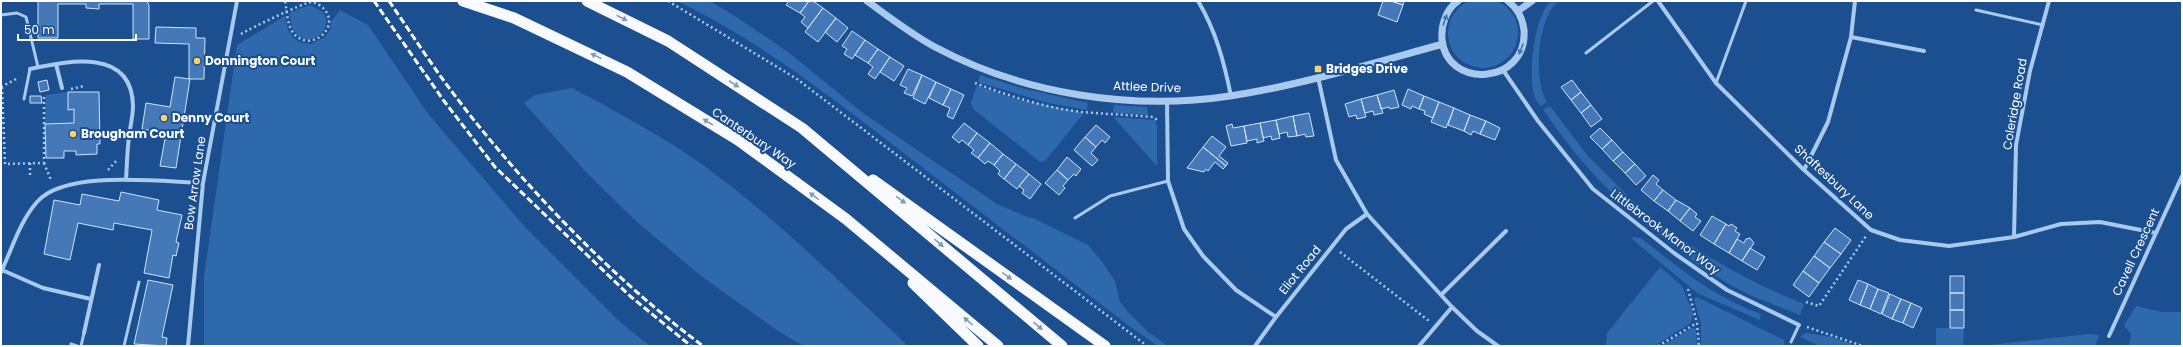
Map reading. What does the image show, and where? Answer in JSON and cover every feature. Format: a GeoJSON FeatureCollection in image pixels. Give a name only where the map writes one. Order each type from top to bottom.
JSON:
{"type":"FeatureCollection","features":[{"type":"Feature","properties":{"kind":"highway","name":"Canterbury Way"},"geometry":{"type":"LineString","coordinates":[[463,1],[514,18],[627,72],[738,140],[846,219],[998,346]]}},
{"type":"Feature","properties":{"kind":"highway"},"geometry":{"type":"LineString","coordinates":[[587,1],[668,42],[802,128],[1105,346]]}},
{"type":"Feature","properties":{"kind":"highway"},"geometry":{"type":"LineString","coordinates":[[802,128],[1062,346]]}},
{"type":"Feature","properties":{"kind":"highway"},"geometry":{"type":"LineString","coordinates":[[846,219],[978,346]]}},
{"type":"Feature","properties":{"kind":"street","name":"Bow Arrow Lane"},"geometry":{"type":"LineString","coordinates":[[188,346],[203,184],[237,1]]}},
{"type":"Feature","properties":{"kind":"street","name":"Attlee Drive"},"geometry":{"type":"LineString","coordinates":[[867,1],[904,28],[934,47],[980,68],[1012,80],[1080,94],[1120,98],[1168,100],[1231,96],[1318,77],[1443,44]]}},
{"type":"Feature","properties":{"kind":"street"},"geometry":{"type":"LineString","coordinates":[[1198,1],[1207,17],[1222,54],[1231,96]]}},
{"type":"Feature","properties":{"kind":"street"},"geometry":{"type":"LineString","coordinates":[[1458,1],[1446,16],[1442,30],[1443,44],[1449,58],[1460,68],[1474,74],[1489,75],[1503,70],[1514,62],[1521,50],[1525,37],[1524,24],[1518,11],[1508,1]]}},
{"type":"Feature","properties":{"kind":"street"},"geometry":{"type":"LineString","coordinates":[[1518,11],[1532,1]]}},
{"type":"Feature","properties":{"kind":"street","name":"Shaftesbury Lane"},"geometry":{"type":"LineString","coordinates":[[1658,1],[1716,83],[1804,170],[1871,230],[1900,240],[1949,246],[2014,237],[2061,224],[2100,222],[2156,233]]}},
{"type":"Feature","properties":{"kind":"street"},"geometry":{"type":"LineString","coordinates":[[1804,170],[1828,122],[1851,37],[1856,1]]}},
{"type":"Feature","properties":{"kind":"street","name":"Coleridge Road"},"geometry":{"type":"LineString","coordinates":[[2014,237],[2016,146],[2030,71],[2049,1]]}},
{"type":"Feature","properties":{"kind":"street"},"geometry":{"type":"LineString","coordinates":[[1851,37],[1924,51]]}},
{"type":"Feature","properties":{"kind":"street"},"geometry":{"type":"LineString","coordinates":[[29,71],[56,64],[83,60],[100,62],[114,69],[127,83],[132,97],[133,109],[126,180]]}},
{"type":"Feature","properties":{"kind":"street"},"geometry":{"type":"LineString","coordinates":[[56,64],[62,88]]}},
{"type":"Feature","properties":{"kind":"street","name":"Littlebrook Manor Way"},"geometry":{"type":"LineString","coordinates":[[1503,70],[1538,121],[1593,189],[1674,253],[1727,290],[1799,325]]}},
{"type":"Feature","properties":{"kind":"street"},"geometry":{"type":"LineString","coordinates":[[1318,77],[1336,160],[1367,214],[1452,307],[1477,331],[1498,346]]}},
{"type":"Feature","properties":{"kind":"street"},"geometry":{"type":"LineString","coordinates":[[1168,100],[1168,181],[1184,229],[1203,256],[1236,290],[1276,317]]}},
{"type":"Feature","properties":{"kind":"street","name":"Cavell Crescent"},"geometry":{"type":"LineString","coordinates":[[2109,336],[2182,176]]}},
{"type":"Feature","properties":{"kind":"street"},"geometry":{"type":"LineString","coordinates":[[91,299],[43,288],[2,271],[30,212],[45,194],[65,185],[126,180],[203,184]]}},
{"type":"Feature","properties":{"kind":"street","name":"Eliot Road"},"geometry":{"type":"LineString","coordinates":[[1256,346],[1276,317],[1346,229],[1367,214]]}},
{"type":"Feature","properties":{"kind":"street"},"geometry":{"type":"LineString","coordinates":[[1441,295],[1506,231]]}},
{"type":"Feature","properties":{"kind":"street"},"geometry":{"type":"LineString","coordinates":[[84,333],[99,265]]}},
{"type":"Feature","properties":{"kind":"street"},"geometry":{"type":"LineString","coordinates":[[1419,346],[1452,307]]}},
{"type":"Feature","properties":{"kind":"lane"},"geometry":{"type":"LineString","coordinates":[[1586,53],[1653,1]]}},
{"type":"Feature","properties":{"kind":"lane"},"geometry":{"type":"LineString","coordinates":[[1716,83],[1746,1]]}},
{"type":"Feature","properties":{"kind":"lane"},"geometry":{"type":"LineString","coordinates":[[1976,10],[2043,25]]}},
{"type":"Feature","properties":{"kind":"lane"},"geometry":{"type":"LineString","coordinates":[[1,16],[17,13],[26,17],[38,68]]}},
{"type":"Feature","properties":{"kind":"lane"},"geometry":{"type":"LineString","coordinates":[[24,98],[29,71]]}},
{"type":"Feature","properties":{"kind":"lane"},"geometry":{"type":"LineString","coordinates":[[1075,218],[1110,196],[1168,181]]}},
{"type":"Feature","properties":{"kind":"lane"},"geometry":{"type":"LineString","coordinates":[[124,346],[139,282]]}},
{"type":"Feature","properties":{"kind":"lane"},"geometry":{"type":"LineString","coordinates":[[1791,342],[1799,325]]}},
{"type":"Feature","properties":{"kind":"lane"},"geometry":{"type":"LineString","coordinates":[[82,346],[84,333]]}},
{"type":"Feature","properties":{"kind":"lane"},"geometry":{"type":"LineString","coordinates":[[71,344],[77,346]]}},
{"type":"Feature","properties":{"kind":"path"},"geometry":{"type":"LineString","coordinates":[[243,32],[272,20],[284,14],[290,11],[302,5],[311,2],[320,5],[326,12],[328,19],[325,33],[319,38],[311,41],[297,37],[292,30],[288,18],[287,13],[286,7],[285,1]]}},
{"type":"Feature","properties":{"kind":"path"},"geometry":{"type":"LineString","coordinates":[[668,1],[797,79],[1147,346]]}},
{"type":"Feature","properties":{"kind":"path"},"geometry":{"type":"LineString","coordinates":[[29,71],[1,87],[2,161],[5,164],[44,162]]}},
{"type":"Feature","properties":{"kind":"path"},"geometry":{"type":"LineString","coordinates":[[70,84],[72,89]]}},
{"type":"Feature","properties":{"kind":"path"},"geometry":{"type":"LineString","coordinates":[[44,95],[44,162],[50,181],[56,178]]}},
{"type":"Feature","properties":{"kind":"path"},"geometry":{"type":"LineString","coordinates":[[103,172],[114,165],[119,155]]}},
{"type":"Feature","properties":{"kind":"path"},"geometry":{"type":"LineString","coordinates":[[30,163],[30,176]]}},
{"type":"Feature","properties":{"kind":"path"},"geometry":{"type":"LineString","coordinates":[[1806,302],[1819,306],[1871,230]]}},
{"type":"Feature","properties":{"kind":"path"},"geometry":{"type":"LineString","coordinates":[[1332,246],[1436,326]]}},
{"type":"Feature","properties":{"kind":"path"},"geometry":{"type":"LineString","coordinates":[[1688,289],[1697,323],[1699,346]]}},
{"type":"Feature","properties":{"kind":"path"},"geometry":{"type":"LineString","coordinates":[[1658,346],[1697,323]]}},
{"type":"Feature","properties":{"kind":"path"},"geometry":{"type":"LineString","coordinates":[[1799,325],[1863,346]]}},
{"type":"Feature","properties":{"kind":"shaded area"},"geometry":{"type":"Polygon","coordinates":[[[1483,-2],[1496,1],[1508,8],[1515,20],[1518,33],[1515,46],[1508,58],[1496,65],[1483,68],[1470,65],[1458,58],[1451,46],[1448,33],[1451,20],[1458,8],[1470,1],[1483,-2]]]}},
{"type":"Feature","properties":{"kind":"shaded area"},"geometry":{"type":"Polygon","coordinates":[[[677,1],[710,1],[788,52],[863,113],[997,204],[1027,217],[1033,218],[1088,245],[1103,263],[1115,281],[1120,302],[1148,332],[1168,346],[1158,346],[1128,325],[851,112],[795,72],[737,34],[677,1]]]}},
{"type":"Feature","properties":{"kind":"shaded area"},"geometry":{"type":"Polygon","coordinates":[[[1551,1],[1559,1],[1552,9],[1546,20],[1542,34],[1539,65],[1540,79],[1547,102],[1540,106],[1534,96],[1532,86],[1532,60],[1540,19],[1545,8],[1551,1]]]}},
{"type":"Feature","properties":{"kind":"shaded area"},"geometry":{"type":"Polygon","coordinates":[[[310,5],[323,12],[326,19],[326,26],[318,36],[312,39],[306,39],[300,37],[295,32],[289,13],[310,5]]]}},
{"type":"Feature","properties":{"kind":"shaded area"},"geometry":{"type":"Polygon","coordinates":[[[340,10],[368,25],[429,115],[525,227],[621,323],[650,346],[204,346],[204,277],[237,45],[285,16],[288,30],[294,38],[299,42],[311,44],[325,37],[330,30],[331,22],[340,10]]]}},
{"type":"Feature","properties":{"kind":"shaded area"},"geometry":{"type":"Polygon","coordinates":[[[980,75],[1025,89],[1088,103],[1087,110],[1048,103],[978,82],[980,75]]]}},
{"type":"Feature","properties":{"kind":"shaded area"},"geometry":{"type":"Polygon","coordinates":[[[977,85],[1013,98],[1084,113],[1045,161],[1040,162],[973,109],[971,103],[977,85]]]}},
{"type":"Feature","properties":{"kind":"shaded area"},"geometry":{"type":"Polygon","coordinates":[[[572,88],[655,134],[703,165],[757,207],[808,252],[908,346],[804,346],[781,333],[701,276],[636,221],[587,173],[524,103],[535,95],[572,88]]]}},
{"type":"Feature","properties":{"kind":"shaded area"},"geometry":{"type":"Polygon","coordinates":[[[68,92],[68,109],[74,109],[74,123],[45,124],[46,95],[68,92]]]}},
{"type":"Feature","properties":{"kind":"shaded area"},"geometry":{"type":"Polygon","coordinates":[[[1114,105],[1147,107],[1148,115],[1113,113],[1114,105]]]}},
{"type":"Feature","properties":{"kind":"shaded area"},"geometry":{"type":"Polygon","coordinates":[[[1550,106],[1587,155],[1646,214],[1641,220],[1601,182],[1576,154],[1543,109],[1550,106]]]}},
{"type":"Feature","properties":{"kind":"shaded area"},"geometry":{"type":"Polygon","coordinates":[[[1113,117],[1155,120],[1157,126],[1157,166],[1113,117]]]}},
{"type":"Feature","properties":{"kind":"shaded area"},"geometry":{"type":"Polygon","coordinates":[[[1650,216],[1668,230],[1724,266],[1763,286],[1804,304],[1800,315],[1752,296],[1698,265],[1644,223],[1650,216]]]}},
{"type":"Feature","properties":{"kind":"shaded area"},"geometry":{"type":"Polygon","coordinates":[[[1633,237],[1641,238],[1713,291],[1728,300],[1761,314],[1760,320],[1697,293],[1632,239],[1633,237]]]}},
{"type":"Feature","properties":{"kind":"shaded area"},"geometry":{"type":"Polygon","coordinates":[[[1660,267],[1682,286],[1693,313],[1691,323],[1654,346],[1606,346],[1607,333],[1660,267]]]}},
{"type":"Feature","properties":{"kind":"shaded area"},"geometry":{"type":"Polygon","coordinates":[[[1697,297],[1784,340],[1784,345],[1701,346],[1701,324],[1694,299],[1697,297]]]}},
{"type":"Feature","properties":{"kind":"shaded area"},"geometry":{"type":"Polygon","coordinates":[[[2136,306],[2162,312],[2182,312],[2182,346],[2129,346],[2131,334],[2124,325],[2136,306]]]}},
{"type":"Feature","properties":{"kind":"shaded area"},"geometry":{"type":"Polygon","coordinates":[[[1692,328],[1696,329],[1697,346],[1661,346],[1692,328]]]}},
{"type":"Feature","properties":{"kind":"shaded area"},"geometry":{"type":"Polygon","coordinates":[[[1936,328],[1964,328],[1963,346],[1936,346],[1936,328]]]}},
{"type":"Feature","properties":{"kind":"shaded area"},"geometry":{"type":"Polygon","coordinates":[[[1805,333],[1832,337],[1857,346],[1820,346],[1800,337],[1805,333]]]}},
{"type":"Feature","properties":{"kind":"shaded area"},"geometry":{"type":"Polygon","coordinates":[[[2089,334],[2099,335],[2095,346],[1980,346],[2089,334]]]}},
{"type":"Feature","properties":{"kind":"building"},"geometry":{"type":"Polygon","coordinates":[[[38,1],[147,1],[149,5],[149,39],[133,39],[133,4],[99,4],[99,9],[86,8],[86,4],[58,4],[58,38],[38,38],[38,1]]]}},
{"type":"Feature","properties":{"kind":"building"},"geometry":{"type":"Polygon","coordinates":[[[789,1],[809,1],[800,13],[786,5],[789,1]]]}},
{"type":"Feature","properties":{"kind":"building"},"geometry":{"type":"Polygon","coordinates":[[[809,1],[813,1],[823,8],[808,28],[801,22],[805,17],[800,13],[809,1]]]}},
{"type":"Feature","properties":{"kind":"building"},"geometry":{"type":"Polygon","coordinates":[[[1383,1],[1391,1],[1403,5],[1397,22],[1378,15],[1383,1]]]}},
{"type":"Feature","properties":{"kind":"building"},"geometry":{"type":"Polygon","coordinates":[[[1391,1],[1404,1],[1403,5],[1391,1]]]}},
{"type":"Feature","properties":{"kind":"building"},"geometry":{"type":"Polygon","coordinates":[[[823,8],[836,18],[818,42],[805,32],[823,8]]]}},
{"type":"Feature","properties":{"kind":"building"},"geometry":{"type":"Polygon","coordinates":[[[836,18],[848,28],[837,42],[825,32],[836,18]]]}},
{"type":"Feature","properties":{"kind":"building","name":"Donnington Court"},"geometry":{"type":"Polygon","coordinates":[[[156,27],[196,28],[196,38],[205,38],[204,79],[189,79],[189,44],[155,43],[156,27]]]}},
{"type":"Feature","properties":{"kind":"building"},"geometry":{"type":"Polygon","coordinates":[[[852,31],[865,40],[852,59],[844,54],[847,49],[842,46],[852,31]]]}},
{"type":"Feature","properties":{"kind":"building"},"geometry":{"type":"Polygon","coordinates":[[[865,40],[878,49],[868,63],[855,55],[865,40]]]}},
{"type":"Feature","properties":{"kind":"building"},"geometry":{"type":"Polygon","coordinates":[[[878,49],[890,57],[875,79],[868,74],[873,67],[868,63],[878,49]]]}},
{"type":"Feature","properties":{"kind":"building"},"geometry":{"type":"Polygon","coordinates":[[[890,57],[904,66],[894,81],[880,72],[890,57]]]}},
{"type":"Feature","properties":{"kind":"building"},"geometry":{"type":"Polygon","coordinates":[[[908,69],[922,75],[912,96],[904,93],[907,88],[900,85],[908,69]]]}},
{"type":"Feature","properties":{"kind":"building"},"geometry":{"type":"Polygon","coordinates":[[[922,75],[936,82],[925,104],[913,98],[922,75]]]}},
{"type":"Feature","properties":{"kind":"building","name":"Denny Court"},"geometry":{"type":"Polygon","coordinates":[[[175,77],[190,79],[176,168],[160,166],[166,133],[142,129],[146,103],[170,107],[175,77]]]}},
{"type":"Feature","properties":{"kind":"building"},"geometry":{"type":"Polygon","coordinates":[[[47,80],[49,90],[40,92],[38,82],[47,80]]]}},
{"type":"Feature","properties":{"kind":"building"},"geometry":{"type":"Polygon","coordinates":[[[1572,80],[1581,92],[1571,100],[1561,87],[1572,80]]]}},
{"type":"Feature","properties":{"kind":"building"},"geometry":{"type":"Polygon","coordinates":[[[936,82],[951,89],[943,105],[929,98],[936,82]]]}},
{"type":"Feature","properties":{"kind":"building"},"geometry":{"type":"Polygon","coordinates":[[[951,89],[964,95],[953,119],[947,116],[950,108],[943,105],[951,89]]]}},
{"type":"Feature","properties":{"kind":"building"},"geometry":{"type":"Polygon","coordinates":[[[1408,89],[1424,96],[1419,109],[1412,106],[1411,109],[1402,105],[1408,89]]]}},
{"type":"Feature","properties":{"kind":"building"},"geometry":{"type":"Polygon","coordinates":[[[1394,90],[1399,107],[1381,109],[1377,95],[1394,90]]]}},
{"type":"Feature","properties":{"kind":"building","name":"Brougham Court"},"geometry":{"type":"Polygon","coordinates":[[[68,92],[99,92],[100,144],[97,144],[97,154],[76,155],[76,151],[64,151],[64,158],[46,158],[45,124],[74,123],[74,109],[68,110],[68,92]]]}},
{"type":"Feature","properties":{"kind":"building"},"geometry":{"type":"Polygon","coordinates":[[[1581,92],[1591,105],[1581,113],[1571,100],[1581,92]]]}},
{"type":"Feature","properties":{"kind":"building"},"geometry":{"type":"Polygon","coordinates":[[[1377,95],[1383,113],[1374,115],[1373,111],[1365,113],[1361,99],[1377,95]]]}},
{"type":"Feature","properties":{"kind":"building"},"geometry":{"type":"Polygon","coordinates":[[[30,96],[41,96],[42,103],[30,103],[30,96]]]}},
{"type":"Feature","properties":{"kind":"building"},"geometry":{"type":"Polygon","coordinates":[[[1424,96],[1439,102],[1433,118],[1424,114],[1425,111],[1419,109],[1424,96]]]}},
{"type":"Feature","properties":{"kind":"building"},"geometry":{"type":"Polygon","coordinates":[[[1361,99],[1366,117],[1357,119],[1356,115],[1349,117],[1345,104],[1361,99]]]}},
{"type":"Feature","properties":{"kind":"building"},"geometry":{"type":"Polygon","coordinates":[[[1439,102],[1454,108],[1446,128],[1431,122],[1439,102]]]}},
{"type":"Feature","properties":{"kind":"building"},"geometry":{"type":"Polygon","coordinates":[[[1591,105],[1602,119],[1591,127],[1581,113],[1591,105]]]}},
{"type":"Feature","properties":{"kind":"building"},"geometry":{"type":"Polygon","coordinates":[[[1454,108],[1470,115],[1464,131],[1448,125],[1454,108]]]}},
{"type":"Feature","properties":{"kind":"building"},"geometry":{"type":"Polygon","coordinates":[[[1309,113],[1314,136],[1306,137],[1305,134],[1297,136],[1293,116],[1309,113]]]}},
{"type":"Feature","properties":{"kind":"building"},"geometry":{"type":"Polygon","coordinates":[[[1470,115],[1486,121],[1480,134],[1473,131],[1471,135],[1464,131],[1470,115]]]}},
{"type":"Feature","properties":{"kind":"building"},"geometry":{"type":"Polygon","coordinates":[[[1293,116],[1297,136],[1288,137],[1287,132],[1279,134],[1276,120],[1293,116]]]}},
{"type":"Feature","properties":{"kind":"building"},"geometry":{"type":"Polygon","coordinates":[[[1276,120],[1280,138],[1272,140],[1271,136],[1263,138],[1260,123],[1276,120]]]}},
{"type":"Feature","properties":{"kind":"building"},"geometry":{"type":"Polygon","coordinates":[[[1486,121],[1500,128],[1495,140],[1480,134],[1486,121]]]}},
{"type":"Feature","properties":{"kind":"building"},"geometry":{"type":"Polygon","coordinates":[[[964,123],[977,133],[968,145],[962,140],[959,143],[952,137],[964,123]]]}},
{"type":"Feature","properties":{"kind":"building"},"geometry":{"type":"Polygon","coordinates":[[[1260,123],[1264,141],[1257,143],[1257,139],[1247,141],[1244,126],[1260,123]]]}},
{"type":"Feature","properties":{"kind":"building"},"geometry":{"type":"Polygon","coordinates":[[[1232,124],[1233,128],[1244,126],[1247,143],[1231,146],[1226,126],[1232,124]]]}},
{"type":"Feature","properties":{"kind":"building"},"geometry":{"type":"Polygon","coordinates":[[[1096,125],[1110,137],[1105,143],[1102,140],[1096,147],[1085,137],[1096,125]]]}},
{"type":"Feature","properties":{"kind":"building"},"geometry":{"type":"Polygon","coordinates":[[[1600,128],[1612,140],[1602,149],[1590,137],[1600,128]]]}},
{"type":"Feature","properties":{"kind":"building"},"geometry":{"type":"Polygon","coordinates":[[[977,133],[990,143],[978,158],[971,153],[974,150],[968,145],[977,133]]]}},
{"type":"Feature","properties":{"kind":"building"},"geometry":{"type":"Polygon","coordinates":[[[1212,136],[1226,147],[1219,156],[1228,163],[1226,166],[1203,147],[1212,136]]]}},
{"type":"Feature","properties":{"kind":"building"},"geometry":{"type":"Polygon","coordinates":[[[1085,137],[1096,147],[1091,153],[1098,160],[1092,166],[1074,150],[1085,137]]]}},
{"type":"Feature","properties":{"kind":"building"},"geometry":{"type":"Polygon","coordinates":[[[1612,140],[1623,152],[1613,161],[1602,149],[1612,140]]]}},
{"type":"Feature","properties":{"kind":"building"},"geometry":{"type":"Polygon","coordinates":[[[990,143],[1003,154],[994,165],[988,161],[985,164],[978,158],[990,143]]]}},
{"type":"Feature","properties":{"kind":"building"},"geometry":{"type":"Polygon","coordinates":[[[1203,147],[1226,166],[1223,169],[1215,162],[1208,171],[1206,169],[1204,172],[1187,168],[1203,147]]]}},
{"type":"Feature","properties":{"kind":"building"},"geometry":{"type":"Polygon","coordinates":[[[1623,152],[1635,164],[1625,173],[1613,161],[1623,152]]]}},
{"type":"Feature","properties":{"kind":"building"},"geometry":{"type":"Polygon","coordinates":[[[1003,154],[1016,164],[1004,179],[998,174],[1000,171],[994,165],[1003,154]]]}},
{"type":"Feature","properties":{"kind":"building"},"geometry":{"type":"Polygon","coordinates":[[[1067,157],[1081,169],[1076,176],[1074,174],[1068,180],[1057,170],[1067,157]]]}},
{"type":"Feature","properties":{"kind":"building"},"geometry":{"type":"Polygon","coordinates":[[[1016,164],[1029,174],[1017,189],[1004,179],[1016,164]]]}},
{"type":"Feature","properties":{"kind":"building"},"geometry":{"type":"Polygon","coordinates":[[[1635,164],[1646,176],[1636,185],[1625,173],[1635,164]]]}},
{"type":"Feature","properties":{"kind":"building"},"geometry":{"type":"Polygon","coordinates":[[[1057,170],[1068,180],[1063,186],[1065,188],[1059,195],[1045,183],[1057,170]]]}},
{"type":"Feature","properties":{"kind":"building"},"geometry":{"type":"Polygon","coordinates":[[[1029,174],[1041,184],[1030,199],[1022,193],[1024,190],[1019,186],[1029,174]]]}},
{"type":"Feature","properties":{"kind":"building"},"geometry":{"type":"Polygon","coordinates":[[[1653,175],[1659,180],[1656,184],[1663,190],[1654,201],[1641,190],[1653,175]]]}},
{"type":"Feature","properties":{"kind":"building"},"geometry":{"type":"Polygon","coordinates":[[[1663,190],[1676,200],[1668,211],[1654,201],[1663,190]]]}},
{"type":"Feature","properties":{"kind":"building"},"geometry":{"type":"Polygon","coordinates":[[[121,192],[159,200],[157,210],[182,215],[176,242],[179,243],[176,256],[173,255],[169,278],[144,273],[152,230],[114,223],[113,230],[78,223],[70,260],[44,254],[54,200],[80,205],[82,194],[119,201],[121,192]]]}},
{"type":"Feature","properties":{"kind":"building"},"geometry":{"type":"Polygon","coordinates":[[[1676,200],[1690,208],[1680,221],[1668,211],[1676,200]]]}},
{"type":"Feature","properties":{"kind":"building"},"geometry":{"type":"Polygon","coordinates":[[[1690,208],[1697,214],[1695,217],[1701,221],[1693,231],[1680,221],[1690,208]]]}},
{"type":"Feature","properties":{"kind":"building"},"geometry":{"type":"Polygon","coordinates":[[[1712,216],[1726,224],[1714,244],[1700,235],[1712,216]]]}},
{"type":"Feature","properties":{"kind":"building"},"geometry":{"type":"Polygon","coordinates":[[[1726,224],[1729,226],[1731,224],[1737,228],[1735,231],[1740,234],[1729,253],[1714,244],[1726,224]]]}},
{"type":"Feature","properties":{"kind":"building"},"geometry":{"type":"Polygon","coordinates":[[[1835,228],[1851,240],[1841,254],[1824,242],[1835,228]]]}},
{"type":"Feature","properties":{"kind":"building"},"geometry":{"type":"Polygon","coordinates":[[[1750,238],[1754,243],[1742,261],[1729,253],[1737,239],[1744,243],[1746,239],[1750,238]]]}},
{"type":"Feature","properties":{"kind":"building"},"geometry":{"type":"Polygon","coordinates":[[[1824,242],[1841,254],[1830,268],[1814,256],[1824,242]]]}},
{"type":"Feature","properties":{"kind":"building"},"geometry":{"type":"Polygon","coordinates":[[[1750,248],[1765,257],[1757,270],[1742,261],[1750,248]]]}},
{"type":"Feature","properties":{"kind":"building"},"geometry":{"type":"Polygon","coordinates":[[[1814,256],[1830,268],[1819,283],[1803,271],[1814,256]]]}},
{"type":"Feature","properties":{"kind":"building"},"geometry":{"type":"Polygon","coordinates":[[[1803,271],[1819,283],[1809,297],[1793,285],[1803,271]]]}},
{"type":"Feature","properties":{"kind":"building"},"geometry":{"type":"Polygon","coordinates":[[[1950,276],[1964,276],[1964,293],[1950,293],[1950,276]]]}},
{"type":"Feature","properties":{"kind":"building"},"geometry":{"type":"Polygon","coordinates":[[[148,280],[173,285],[162,337],[167,338],[166,346],[134,344],[148,280]]]}},
{"type":"Feature","properties":{"kind":"building"},"geometry":{"type":"Polygon","coordinates":[[[1858,280],[1868,284],[1860,305],[1849,300],[1858,280]]]}},
{"type":"Feature","properties":{"kind":"building"},"geometry":{"type":"Polygon","coordinates":[[[1868,284],[1878,289],[1870,309],[1860,305],[1868,284]]]}},
{"type":"Feature","properties":{"kind":"building"},"geometry":{"type":"Polygon","coordinates":[[[1878,289],[1889,293],[1881,314],[1870,309],[1878,289]]]}},
{"type":"Feature","properties":{"kind":"building"},"geometry":{"type":"Polygon","coordinates":[[[1950,293],[1964,293],[1964,310],[1950,310],[1950,293]]]}},
{"type":"Feature","properties":{"kind":"building"},"geometry":{"type":"Polygon","coordinates":[[[1890,294],[1901,299],[1892,319],[1882,314],[1890,294]]]}},
{"type":"Feature","properties":{"kind":"building"},"geometry":{"type":"Polygon","coordinates":[[[1901,299],[1911,303],[1903,323],[1892,319],[1901,299]]]}},
{"type":"Feature","properties":{"kind":"building"},"geometry":{"type":"Polygon","coordinates":[[[1911,303],[1922,308],[1913,328],[1903,323],[1911,303]]]}},
{"type":"Feature","properties":{"kind":"building"},"geometry":{"type":"Polygon","coordinates":[[[1950,310],[1964,310],[1964,328],[1950,328],[1950,310]]]}},
{"type":"Feature","properties":{"kind":"railway"},"geometry":{"type":"LineString","coordinates":[[374,1],[444,101],[495,167],[630,296],[691,346]]}},
{"type":"Feature","properties":{"kind":"railway"},"geometry":{"type":"LineString","coordinates":[[389,1],[444,81],[471,117],[532,188],[564,222],[632,288],[703,346]]}},
{"type":"Feature","properties":{"kind":"place","name":"Donnington Court"},"geometry":{"type":"Point","coordinates":[197,61]}},
{"type":"Feature","properties":{"kind":"place","name":"Bridges Drive"},"geometry":{"type":"Point","coordinates":[1318,69]}},
{"type":"Feature","properties":{"kind":"place","name":"Denny Court"},"geometry":{"type":"Point","coordinates":[164,118]}},
{"type":"Feature","properties":{"kind":"place","name":"Brougham Court"},"geometry":{"type":"Point","coordinates":[73,134]}}]}
